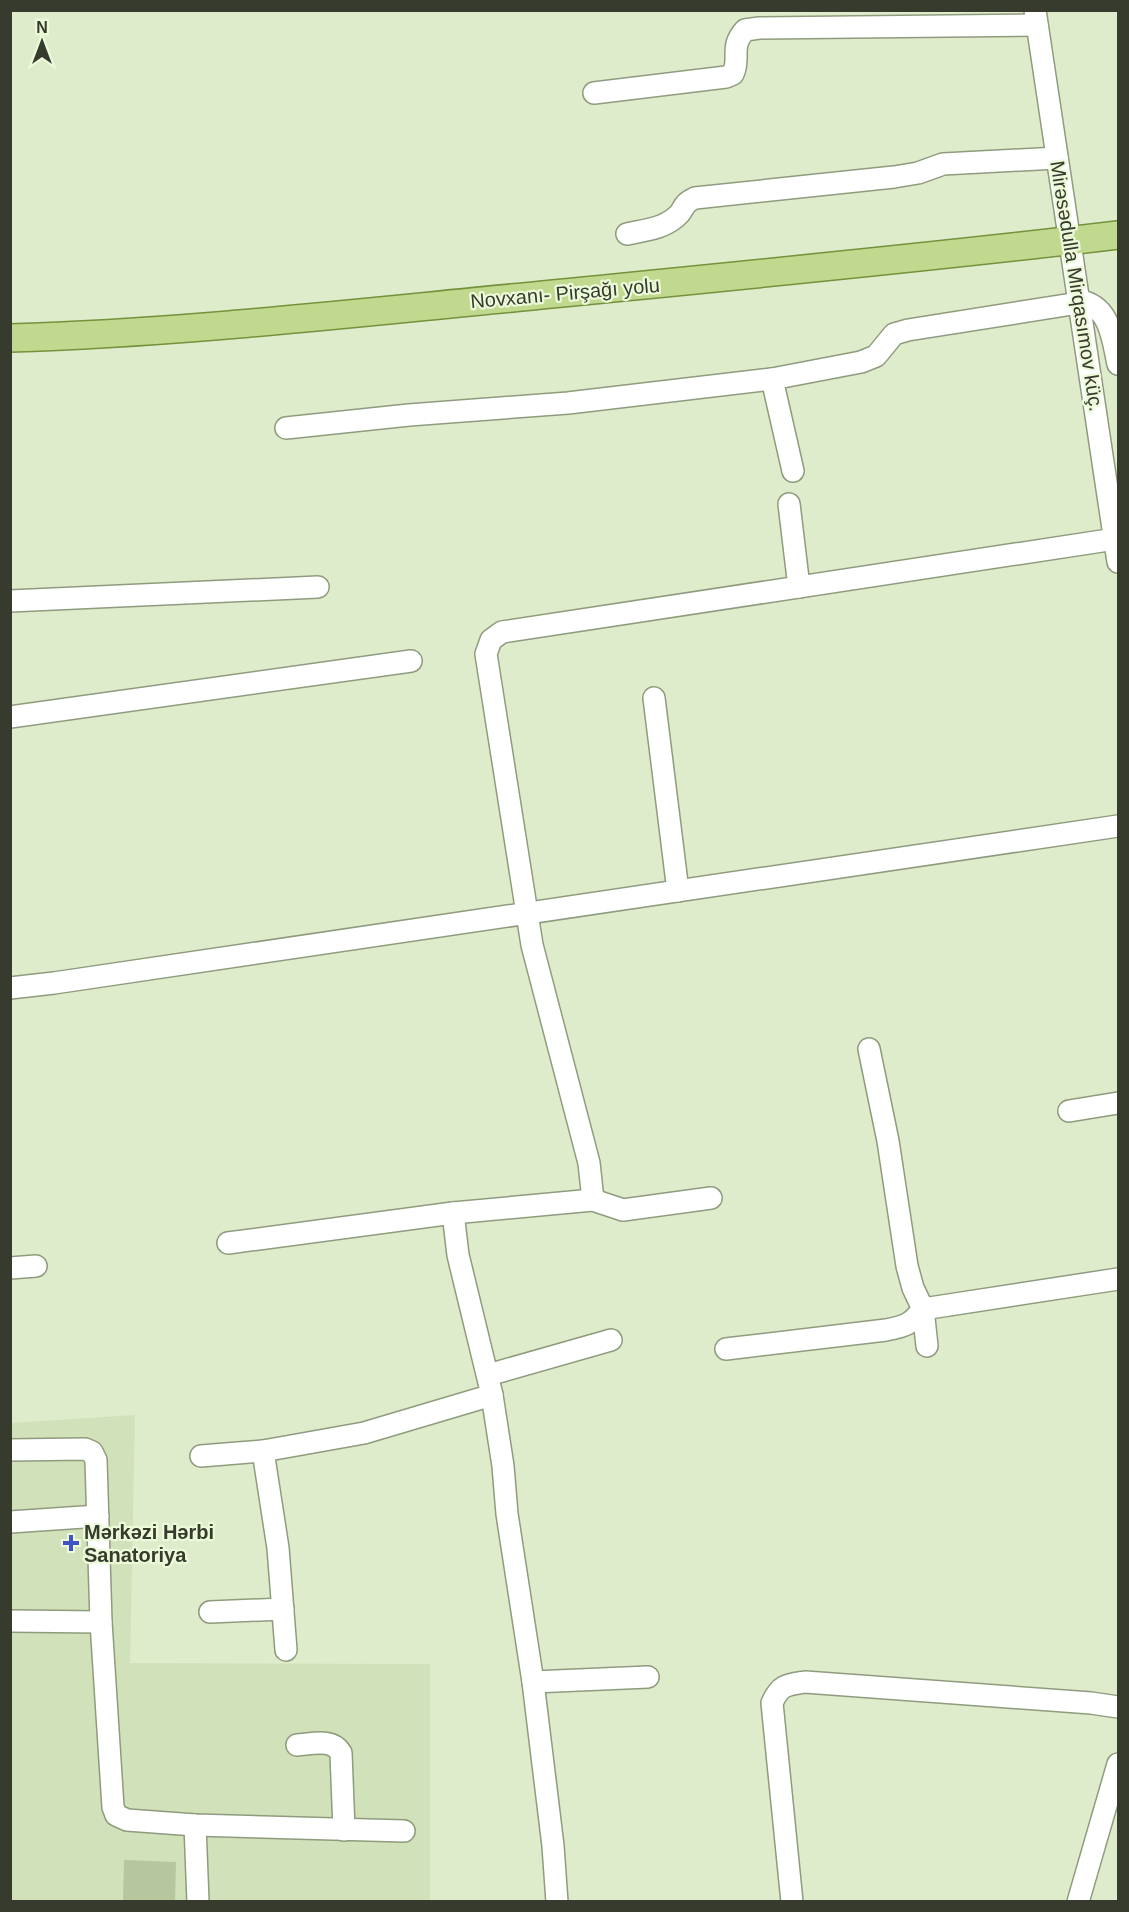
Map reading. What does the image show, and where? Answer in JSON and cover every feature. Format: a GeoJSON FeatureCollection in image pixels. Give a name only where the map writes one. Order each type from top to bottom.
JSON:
{"type":"FeatureCollection","features":[{"type":"Feature","properties":{"kind":"main road","name":"Novxanı- Pirşağı yolu"},"geometry":{"type":"LineString","coordinates":[[10,338],[194,328],[317,317],[790,272],[1119,235]]}},
{"type":"Feature","properties":{"kind":"street"},"geometry":{"type":"LineString","coordinates":[[594,93],[726,77],[733,74],[736,68],[737,38],[744,30],[1036,18]]}},
{"type":"Feature","properties":{"kind":"street","name":"Mirəsədulla Mirqasımov küç."},"geometry":{"type":"LineString","coordinates":[[1036,18],[1079,303],[1112,469],[1115,539],[1119,562]]}},
{"type":"Feature","properties":{"kind":"street"},"geometry":{"type":"LineString","coordinates":[[627,234],[664,227],[679,216],[686,202],[695,198],[894,177],[918,173],[944,164],[1057,158]]}},
{"type":"Feature","properties":{"kind":"street"},"geometry":{"type":"LineString","coordinates":[[286,428],[568,402],[772,379],[861,362],[876,356],[894,334],[908,330],[1079,303],[1091,304],[1109,324],[1119,364]]}},
{"type":"Feature","properties":{"kind":"street"},"geometry":{"type":"LineString","coordinates":[[772,379],[793,471]]}},
{"type":"Feature","properties":{"kind":"street"},"geometry":{"type":"LineString","coordinates":[[789,504],[799,587]]}},
{"type":"Feature","properties":{"kind":"street"},"geometry":{"type":"LineString","coordinates":[[593,1200],[589,1163],[532,945],[486,654],[490,640],[502,632],[1115,539]]}},
{"type":"Feature","properties":{"kind":"street"},"geometry":{"type":"LineString","coordinates":[[10,601],[318,587]]}},
{"type":"Feature","properties":{"kind":"street"},"geometry":{"type":"LineString","coordinates":[[10,717],[411,661]]}},
{"type":"Feature","properties":{"kind":"street"},"geometry":{"type":"LineString","coordinates":[[654,698],[678,891]]}},
{"type":"Feature","properties":{"kind":"street"},"geometry":{"type":"LineString","coordinates":[[10,987],[54,983],[1119,826]]}},
{"type":"Feature","properties":{"kind":"street"},"geometry":{"type":"LineString","coordinates":[[869,1049],[888,1141],[907,1266],[913,1288],[923,1309],[927,1346]]}},
{"type":"Feature","properties":{"kind":"street"},"geometry":{"type":"LineString","coordinates":[[1069,1112],[1119,1103]]}},
{"type":"Feature","properties":{"kind":"street"},"geometry":{"type":"LineString","coordinates":[[228,1243],[453,1213],[593,1200],[623,1210],[711,1198]]}},
{"type":"Feature","properties":{"kind":"street"},"geometry":{"type":"LineString","coordinates":[[453,1213],[458,1255],[490,1385],[503,1466],[507,1514],[533,1682],[553,1846],[557,1902]]}},
{"type":"Feature","properties":{"kind":"street"},"geometry":{"type":"LineString","coordinates":[[10,1268],[36,1266]]}},
{"type":"Feature","properties":{"kind":"street"},"geometry":{"type":"LineString","coordinates":[[726,1349],[886,1330],[901,1327],[913,1321],[923,1309],[1119,1279]]}},
{"type":"Feature","properties":{"kind":"street"},"geometry":{"type":"LineString","coordinates":[[201,1456],[263,1451],[364,1433],[412,1420],[490,1385],[611,1340]]}},
{"type":"Feature","properties":{"kind":"street"},"geometry":{"type":"LineString","coordinates":[[10,1450],[85,1449],[92,1452],[96,1460],[101,1622],[113,1807],[116,1815],[127,1820],[195,1825],[404,1831]]}},
{"type":"Feature","properties":{"kind":"street"},"geometry":{"type":"LineString","coordinates":[[263,1451],[278,1548],[286,1650]]}},
{"type":"Feature","properties":{"kind":"street"},"geometry":{"type":"LineString","coordinates":[[10,1522],[98,1516]]}},
{"type":"Feature","properties":{"kind":"street"},"geometry":{"type":"LineString","coordinates":[[210,1612],[283,1609]]}},
{"type":"Feature","properties":{"kind":"street"},"geometry":{"type":"LineString","coordinates":[[10,1621],[101,1622]]}},
{"type":"Feature","properties":{"kind":"street"},"geometry":{"type":"LineString","coordinates":[[533,1682],[648,1677]]}},
{"type":"Feature","properties":{"kind":"street"},"geometry":{"type":"LineString","coordinates":[[792,1902],[772,1703],[777,1691],[789,1684],[805,1682],[1119,1707]]}},
{"type":"Feature","properties":{"kind":"street"},"geometry":{"type":"LineString","coordinates":[[297,1745],[331,1743],[338,1747],[341,1753],[344,1830]]}},
{"type":"Feature","properties":{"kind":"street"},"geometry":{"type":"LineString","coordinates":[[1078,1902],[1119,1764]]}},
{"type":"Feature","properties":{"kind":"street"},"geometry":{"type":"LineString","coordinates":[[195,1825],[198,1902]]}},
{"type":"Feature","properties":{"kind":"shaded area","name":"Mərkəzi Hərbi Sanatoriya"},"geometry":{"type":"Polygon","coordinates":[[[135,1415],[130,1663],[430,1664],[430,1901],[11,1902],[11,1423],[135,1415]]]}},
{"type":"Feature","properties":{"kind":"shaded area"},"geometry":{"type":"Polygon","coordinates":[[[124,1860],[176,1862],[175,1901],[123,1901],[124,1860]]]}},
{"type":"Feature","properties":{"kind":"place","name":"Mərkəzi Hərbi Sanatoriya"},"geometry":{"type":"Point","coordinates":[71,1543]}}]}
